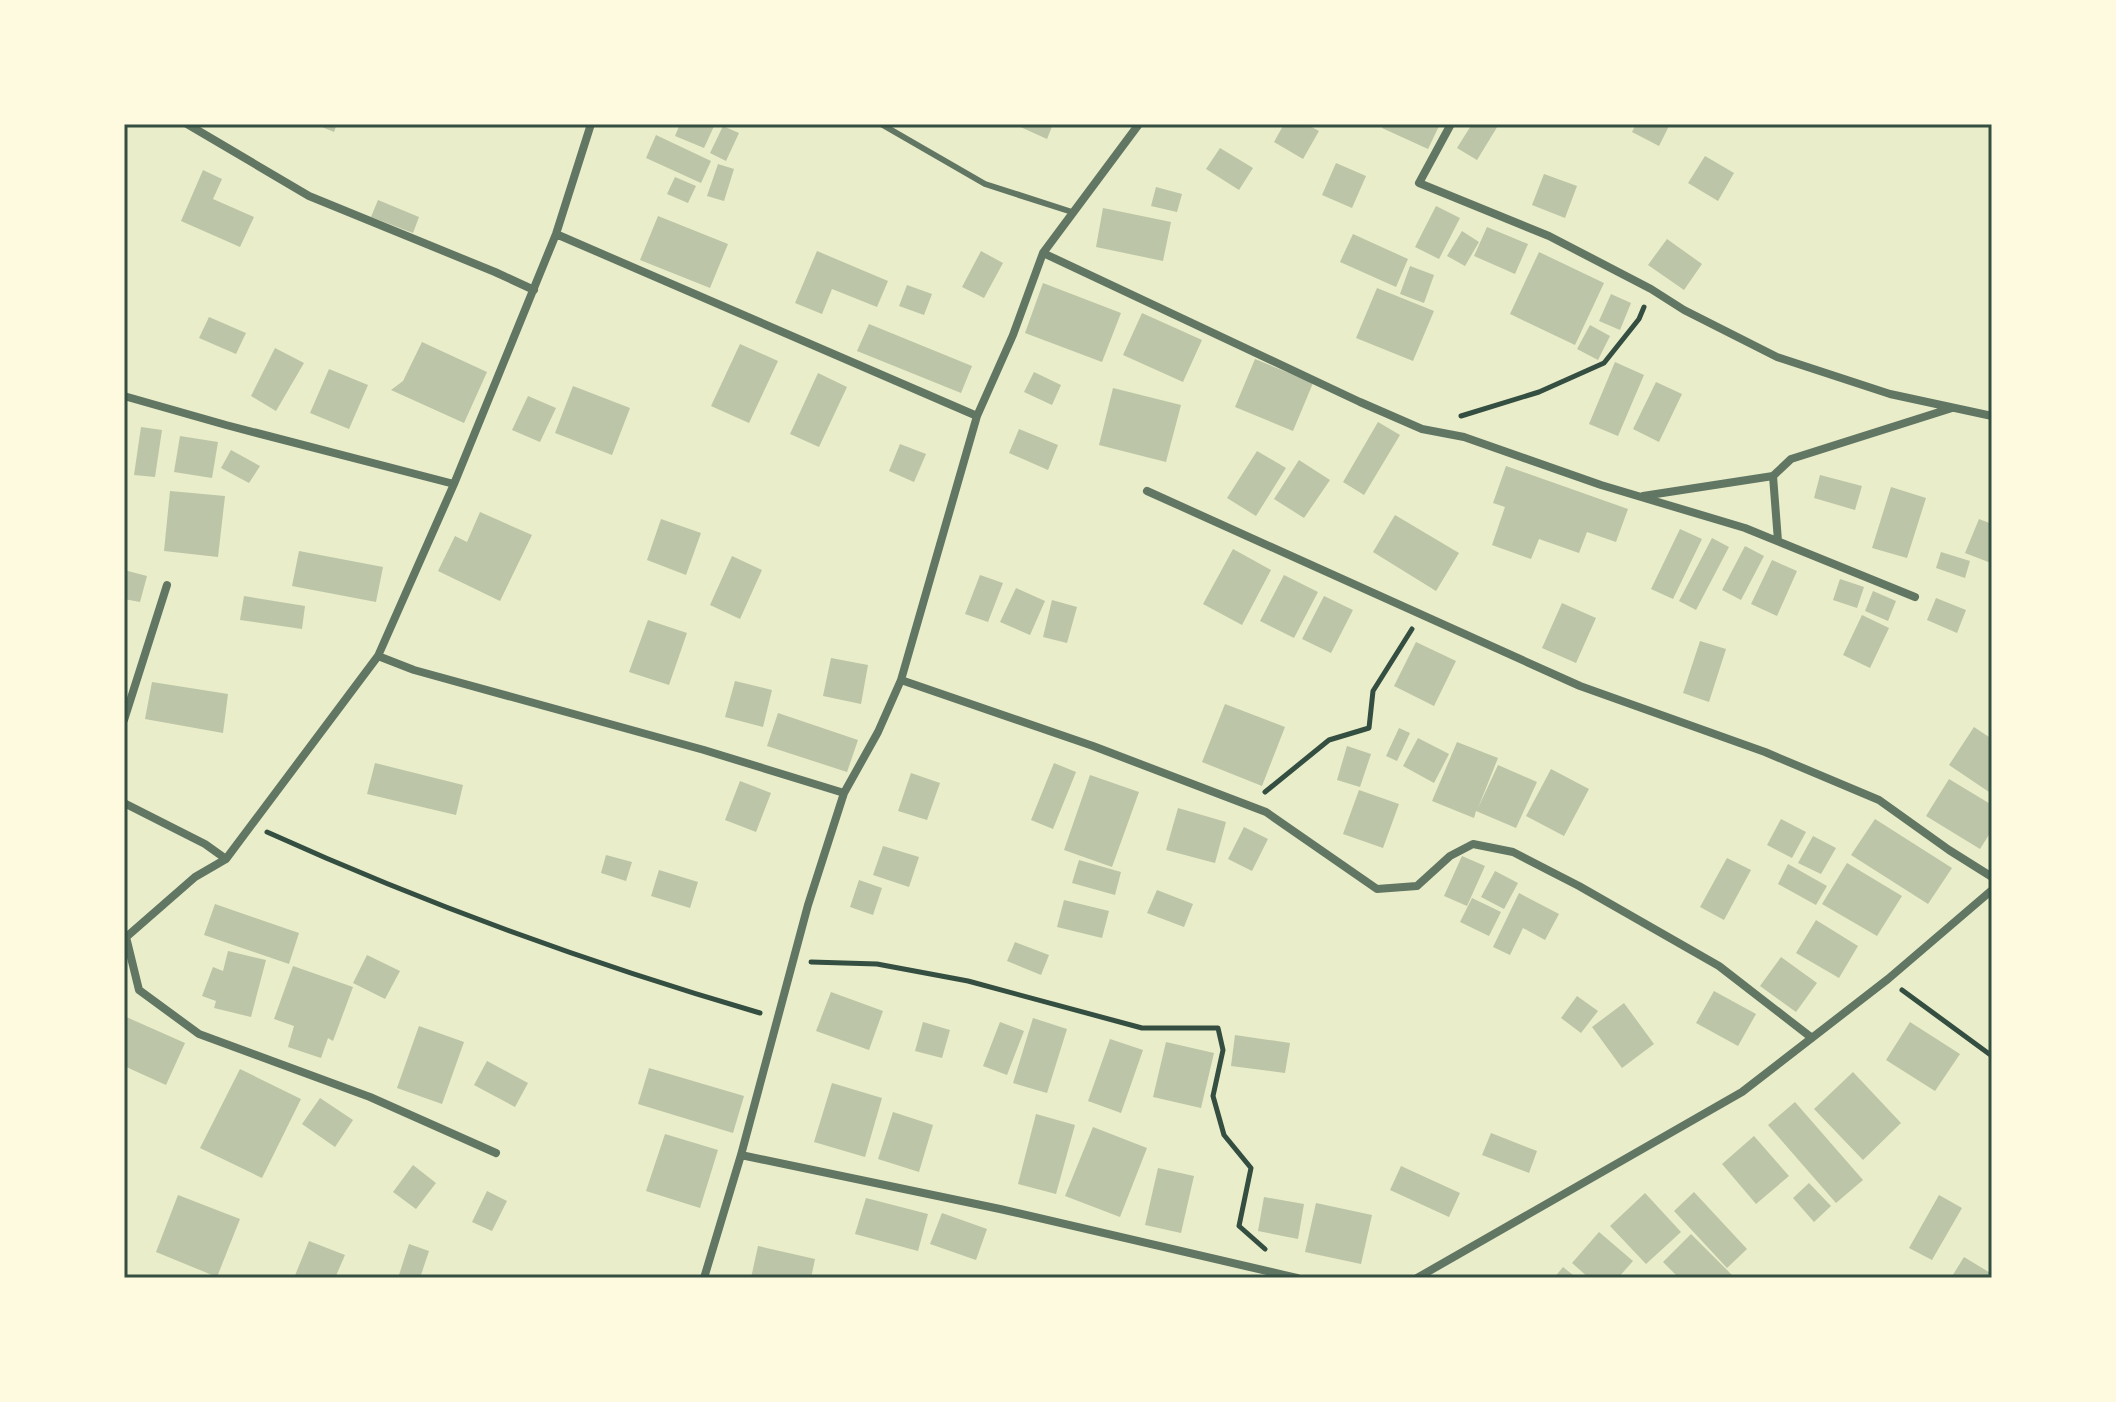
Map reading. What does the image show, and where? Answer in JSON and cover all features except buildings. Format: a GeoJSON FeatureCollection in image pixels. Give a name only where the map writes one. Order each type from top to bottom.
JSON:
{"type":"FeatureCollection","features":[{"type":"Feature","properties":{"kind":"street"},"geometry":{"type":"LineString","coordinates":[[187,124],[309,196],[534,290]]}},
{"type":"Feature","properties":{"kind":"street"},"geometry":{"type":"LineString","coordinates":[[496,1153],[370,1097],[199,1034],[139,990],[125,938],[195,877],[226,859],[378,656],[454,484],[534,290],[556,234],[591,124]]}},
{"type":"Feature","properties":{"kind":"street"},"geometry":{"type":"LineString","coordinates":[[704,1278],[741,1155],[808,905],[844,793],[878,732],[901,680],[977,416],[1013,335],[1043,253],[1139,124]]}},
{"type":"Feature","properties":{"kind":"street"},"geometry":{"type":"LineString","coordinates":[[1451,124],[1419,183],[1549,236],[1777,357],[1890,394],[1992,416]]}},
{"type":"Feature","properties":{"kind":"street"},"geometry":{"type":"LineString","coordinates":[[556,234],[977,416]]}},
{"type":"Feature","properties":{"kind":"street"},"geometry":{"type":"LineString","coordinates":[[1043,253],[1422,429],[1464,437],[1640,497],[1745,528],[1915,597]]}},
{"type":"Feature","properties":{"kind":"street"},"geometry":{"type":"LineString","coordinates":[[124,396],[454,484]]}},
{"type":"Feature","properties":{"kind":"street"},"geometry":{"type":"LineString","coordinates":[[1640,497],[1773,476],[1791,459],[1953,408]]}},
{"type":"Feature","properties":{"kind":"street"},"geometry":{"type":"LineString","coordinates":[[1773,476],[1778,541]]}},
{"type":"Feature","properties":{"kind":"street"},"geometry":{"type":"LineString","coordinates":[[1147,491],[1580,686],[1765,752],[1879,800],[1992,877]]}},
{"type":"Feature","properties":{"kind":"street"},"geometry":{"type":"LineString","coordinates":[[124,720],[167,585]]}},
{"type":"Feature","properties":{"kind":"street"},"geometry":{"type":"LineString","coordinates":[[378,656],[414,670],[704,750],[844,793]]}},
{"type":"Feature","properties":{"kind":"street"},"geometry":{"type":"LineString","coordinates":[[901,680],[1093,746],[1266,812],[1377,889],[1417,886],[1450,856],[1473,844],[1513,852],[1719,966],[1812,1038]]}},
{"type":"Feature","properties":{"kind":"street"},"geometry":{"type":"LineString","coordinates":[[124,803],[205,844],[226,859]]}},
{"type":"Feature","properties":{"kind":"street"},"geometry":{"type":"LineString","coordinates":[[1417,1278],[1742,1092],[1888,979],[1992,890]]}},
{"type":"Feature","properties":{"kind":"street"},"geometry":{"type":"LineString","coordinates":[[741,1155],[1000,1209],[1296,1277]]}},
{"type":"Feature","properties":{"kind":"lane"},"geometry":{"type":"LineString","coordinates":[[881,124],[985,184],[1072,212]]}},
{"type":"Feature","properties":{"kind":"path"},"geometry":{"type":"LineString","coordinates":[[1422,429],[1539,392],[1604,363],[1639,319],[1651,289]]}},
{"type":"Feature","properties":{"kind":"path"},"geometry":{"type":"LineString","coordinates":[[1250,806],[1329,740],[1369,728],[1373,691],[1421,616]]}},
{"type":"Feature","properties":{"kind":"path"},"geometry":{"type":"LineString","coordinates":[[251,825],[357,873],[638,978],[778,1018]]}},
{"type":"Feature","properties":{"kind":"path"},"geometry":{"type":"LineString","coordinates":[[794,956],[811,962],[877,964],[968,981],[1142,1028],[1218,1028],[1223,1050],[1213,1096],[1224,1135],[1251,1168],[1239,1226],[1296,1277]]}},
{"type":"Feature","properties":{"kind":"path"},"geometry":{"type":"LineString","coordinates":[[1888,979],[1992,1056]]}}]}
